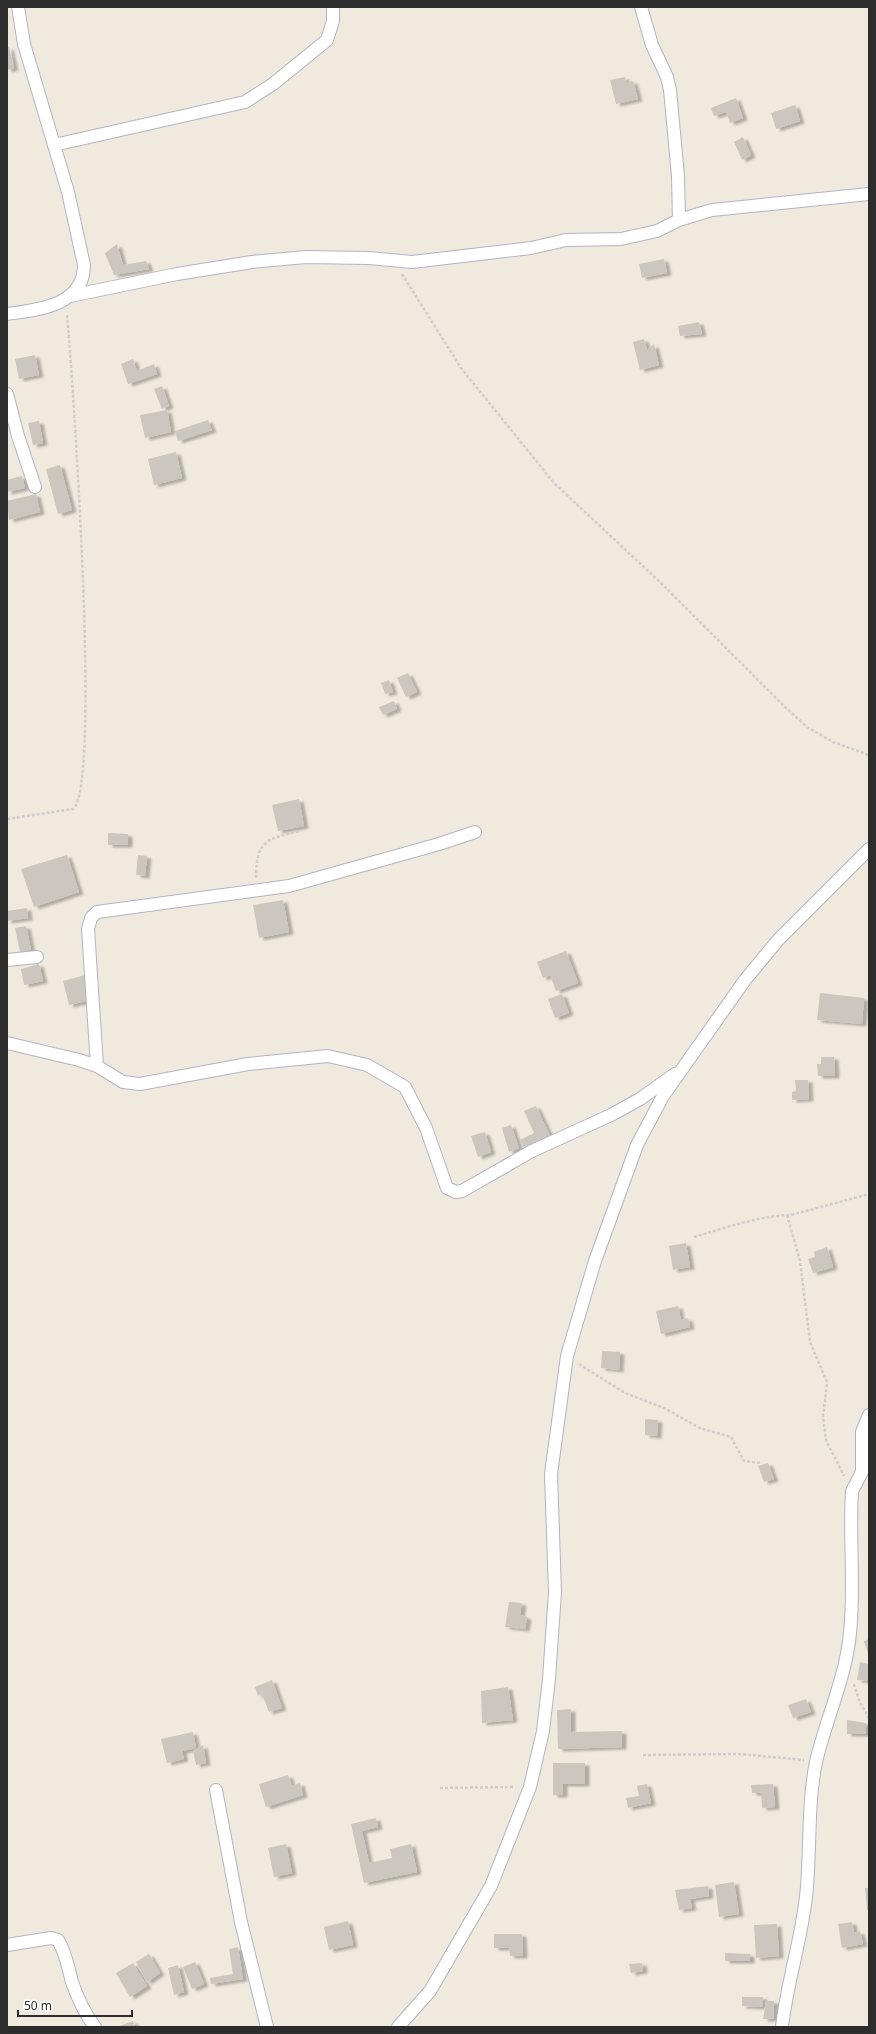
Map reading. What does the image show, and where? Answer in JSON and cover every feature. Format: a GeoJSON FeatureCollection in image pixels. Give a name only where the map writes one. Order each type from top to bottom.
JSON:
{"type":"FeatureCollection","features":[{"type":"Feature","properties":{"kind":"street"},"geometry":{"type":"LineString","coordinates":[[18,7],[24,44],[68,192],[84,265],[82,278],[68,298]]}},
{"type":"Feature","properties":{"kind":"street"},"geometry":{"type":"LineString","coordinates":[[54,145],[245,102],[273,84],[327,40],[333,21],[333,7]]}},
{"type":"Feature","properties":{"kind":"street"},"geometry":{"type":"LineString","coordinates":[[641,7],[652,44],[667,77],[670,90],[678,176],[679,220]]}},
{"type":"Feature","properties":{"kind":"street"},"geometry":{"type":"LineString","coordinates":[[7,314],[57,304],[68,298],[177,274],[252,262],[306,257],[412,262],[439,260],[531,248],[566,240],[621,239],[657,231],[679,220],[712,210],[869,194]]}},
{"type":"Feature","properties":{"kind":"street"},"geometry":{"type":"LineString","coordinates":[[7,394],[18,436],[35,487]]}},
{"type":"Feature","properties":{"kind":"street"},"geometry":{"type":"LineString","coordinates":[[97,1066],[88,928],[91,918],[101,910],[170,903],[289,886],[439,844],[475,832]]}},
{"type":"Feature","properties":{"kind":"street"},"geometry":{"type":"LineString","coordinates":[[398,2027],[430,1991],[491,1886],[530,1787],[543,1731],[549,1679],[555,1592],[551,1474],[567,1356],[595,1261],[637,1145],[663,1096],[745,980],[778,940],[869,849]]}},
{"type":"Feature","properties":{"kind":"street"},"geometry":{"type":"LineString","coordinates":[[7,960],[37,957]]}},
{"type":"Feature","properties":{"kind":"street"},"geometry":{"type":"LineString","coordinates":[[7,1043],[79,1060],[97,1066],[123,1082],[140,1084],[248,1064],[328,1056],[367,1065],[405,1086],[426,1128],[447,1188],[456,1192],[462,1191],[532,1152],[611,1115],[640,1099],[684,1068]]}},
{"type":"Feature","properties":{"kind":"street"},"geometry":{"type":"LineString","coordinates":[[782,2027],[785,2000],[804,1921],[809,1864],[812,1786],[816,1761],[845,1658],[850,1634],[852,1492],[862,1472],[862,1432],[869,1415]]}},
{"type":"Feature","properties":{"kind":"street"},"geometry":{"type":"LineString","coordinates":[[216,1790],[241,1922],[267,2027]]}},
{"type":"Feature","properties":{"kind":"street"},"geometry":{"type":"LineString","coordinates":[[7,1945],[51,1938],[58,1940],[63,1948],[72,1982],[83,2012],[95,2027]]}},
{"type":"Feature","properties":{"kind":"path"},"geometry":{"type":"LineString","coordinates":[[393,260],[461,368],[554,483],[661,583],[807,727],[833,742],[869,755]]}},
{"type":"Feature","properties":{"kind":"path"},"geometry":{"type":"LineString","coordinates":[[7,819],[72,810],[78,804],[80,795],[83,769],[85,696],[84,587],[68,298]]}},
{"type":"Feature","properties":{"kind":"path"},"geometry":{"type":"LineString","coordinates":[[256,890],[257,856],[262,844],[271,838],[300,831]]}},
{"type":"Feature","properties":{"kind":"path"},"geometry":{"type":"LineString","coordinates":[[694,1238],[739,1224],[787,1215],[869,1194]]}},
{"type":"Feature","properties":{"kind":"path"},"geometry":{"type":"LineString","coordinates":[[787,1215],[800,1261],[810,1342],[827,1382],[824,1417],[826,1440],[852,1492]]}},
{"type":"Feature","properties":{"kind":"path"},"geometry":{"type":"LineString","coordinates":[[567,1356],[625,1393],[664,1408],[700,1428],[732,1437],[744,1461],[761,1463]]}},
{"type":"Feature","properties":{"kind":"path"},"geometry":{"type":"LineString","coordinates":[[853,1681],[860,1703],[869,1718]]}},
{"type":"Feature","properties":{"kind":"path"},"geometry":{"type":"LineString","coordinates":[[643,1755],[739,1754],[816,1761]]}},
{"type":"Feature","properties":{"kind":"path"},"geometry":{"type":"LineString","coordinates":[[440,1788],[530,1787]]}},
{"type":"Feature","properties":{"kind":"building"},"geometry":{"type":"Polygon","coordinates":[[[9,47],[14,68],[7,70],[7,48],[9,47]]]}},
{"type":"Feature","properties":{"kind":"building"},"geometry":{"type":"Polygon","coordinates":[[[625,77],[626,83],[633,81],[638,99],[616,104],[610,80],[625,77]]]}},
{"type":"Feature","properties":{"kind":"building"},"geometry":{"type":"Polygon","coordinates":[[[736,98],[743,118],[730,123],[726,112],[714,116],[711,108],[736,98]]]}},
{"type":"Feature","properties":{"kind":"building"},"geometry":{"type":"Polygon","coordinates":[[[795,105],[800,121],[776,129],[771,113],[795,105]]]}},
{"type":"Feature","properties":{"kind":"building"},"geometry":{"type":"Polygon","coordinates":[[[743,137],[751,155],[742,160],[734,142],[743,137]]]}},
{"type":"Feature","properties":{"kind":"building"},"geometry":{"type":"Polygon","coordinates":[[[117,244],[123,265],[146,261],[149,269],[114,275],[105,253],[117,244]]]}},
{"type":"Feature","properties":{"kind":"building"},"geometry":{"type":"Polygon","coordinates":[[[664,259],[667,273],[642,278],[639,264],[664,259]]]}},
{"type":"Feature","properties":{"kind":"building"},"geometry":{"type":"Polygon","coordinates":[[[699,322],[702,334],[680,336],[678,326],[699,322]]]}},
{"type":"Feature","properties":{"kind":"building"},"geometry":{"type":"Polygon","coordinates":[[[644,339],[647,350],[654,344],[659,365],[640,370],[633,342],[644,339]]]}},
{"type":"Feature","properties":{"kind":"building"},"geometry":{"type":"Polygon","coordinates":[[[35,355],[39,375],[19,379],[15,359],[35,355]]]}},
{"type":"Feature","properties":{"kind":"building"},"geometry":{"type":"Polygon","coordinates":[[[133,359],[137,371],[154,364],[157,374],[128,384],[121,364],[133,359]]]}},
{"type":"Feature","properties":{"kind":"building"},"geometry":{"type":"Polygon","coordinates":[[[162,386],[169,406],[162,409],[154,389],[162,386]]]}},
{"type":"Feature","properties":{"kind":"building"},"geometry":{"type":"Polygon","coordinates":[[[167,410],[171,432],[145,438],[140,415],[167,410]]]}},
{"type":"Feature","properties":{"kind":"building"},"geometry":{"type":"Polygon","coordinates":[[[208,420],[212,430],[178,441],[175,431],[208,420]]]}},
{"type":"Feature","properties":{"kind":"building"},"geometry":{"type":"Polygon","coordinates":[[[39,421],[43,443],[33,445],[28,423],[39,421]]]}},
{"type":"Feature","properties":{"kind":"building"},"geometry":{"type":"Polygon","coordinates":[[[176,452],[182,478],[154,485],[148,459],[176,452]]]}},
{"type":"Feature","properties":{"kind":"building"},"geometry":{"type":"Polygon","coordinates":[[[60,465],[72,510],[58,514],[46,469],[60,465]]]}},
{"type":"Feature","properties":{"kind":"building"},"geometry":{"type":"Polygon","coordinates":[[[22,476],[25,488],[7,492],[7,480],[22,476]]]}},
{"type":"Feature","properties":{"kind":"building"},"geometry":{"type":"Polygon","coordinates":[[[36,494],[40,512],[9,520],[7,501],[36,494]]]}},
{"type":"Feature","properties":{"kind":"building"},"geometry":{"type":"Polygon","coordinates":[[[408,673],[417,692],[406,697],[397,678],[408,673]]]}},
{"type":"Feature","properties":{"kind":"building"},"geometry":{"type":"Polygon","coordinates":[[[389,680],[393,692],[385,694],[381,683],[389,680]]]}},
{"type":"Feature","properties":{"kind":"building"},"geometry":{"type":"Polygon","coordinates":[[[394,701],[397,709],[383,715],[379,707],[394,701]]]}},
{"type":"Feature","properties":{"kind":"building"},"geometry":{"type":"Polygon","coordinates":[[[299,799],[304,826],[278,831],[272,805],[299,799]]]}},
{"type":"Feature","properties":{"kind":"building"},"geometry":{"type":"Polygon","coordinates":[[[108,833],[128,834],[128,845],[108,845],[108,833]]]}},
{"type":"Feature","properties":{"kind":"building"},"geometry":{"type":"Polygon","coordinates":[[[67,855],[79,892],[34,907],[21,869],[67,855]]]}},
{"type":"Feature","properties":{"kind":"building"},"geometry":{"type":"Polygon","coordinates":[[[138,855],[147,856],[145,876],[136,875],[138,855]]]}},
{"type":"Feature","properties":{"kind":"building"},"geometry":{"type":"Polygon","coordinates":[[[283,900],[289,932],[259,938],[253,905],[283,900]]]}},
{"type":"Feature","properties":{"kind":"building"},"geometry":{"type":"Polygon","coordinates":[[[27,908],[28,918],[7,921],[7,911],[27,908]]]}},
{"type":"Feature","properties":{"kind":"building"},"geometry":{"type":"Polygon","coordinates":[[[26,926],[31,950],[20,952],[15,928],[26,926]]]}},
{"type":"Feature","properties":{"kind":"building"},"geometry":{"type":"Polygon","coordinates":[[[566,951],[578,983],[556,991],[550,975],[543,978],[537,962],[566,951]]]}},
{"type":"Feature","properties":{"kind":"building"},"geometry":{"type":"Polygon","coordinates":[[[39,964],[43,981],[24,985],[21,969],[39,964]]]}},
{"type":"Feature","properties":{"kind":"building"},"geometry":{"type":"Polygon","coordinates":[[[85,975],[91,1000],[69,1005],[63,981],[85,975]]]}},
{"type":"Feature","properties":{"kind":"building"},"geometry":{"type":"Polygon","coordinates":[[[820,993],[864,998],[862,1024],[817,1020],[820,993]]]}},
{"type":"Feature","properties":{"kind":"building"},"geometry":{"type":"Polygon","coordinates":[[[562,994],[569,1013],[555,1018],[548,999],[562,994]]]}},
{"type":"Feature","properties":{"kind":"building"},"geometry":{"type":"Polygon","coordinates":[[[821,1057],[834,1057],[835,1076],[818,1076],[817,1064],[821,1064],[821,1057]]]}},
{"type":"Feature","properties":{"kind":"building"},"geometry":{"type":"Polygon","coordinates":[[[795,1080],[808,1080],[809,1099],[792,1100],[792,1092],[796,1091],[795,1080]]]}},
{"type":"Feature","properties":{"kind":"building"},"geometry":{"type":"Polygon","coordinates":[[[536,1106],[551,1138],[525,1150],[520,1140],[534,1133],[524,1111],[536,1106]]]}},
{"type":"Feature","properties":{"kind":"building"},"geometry":{"type":"Polygon","coordinates":[[[511,1125],[519,1148],[509,1152],[502,1128],[511,1125]]]}},
{"type":"Feature","properties":{"kind":"building"},"geometry":{"type":"Polygon","coordinates":[[[485,1132],[491,1152],[478,1157],[471,1136],[485,1132]]]}},
{"type":"Feature","properties":{"kind":"building"},"geometry":{"type":"Polygon","coordinates":[[[686,1243],[690,1267],[673,1270],[669,1246],[686,1243]]]}},
{"type":"Feature","properties":{"kind":"building"},"geometry":{"type":"Polygon","coordinates":[[[827,1247],[833,1267],[813,1273],[808,1259],[815,1257],[814,1252],[827,1247]]]}},
{"type":"Feature","properties":{"kind":"building"},"geometry":{"type":"Polygon","coordinates":[[[678,1306],[681,1320],[688,1318],[690,1327],[661,1334],[656,1311],[678,1306]]]}},
{"type":"Feature","properties":{"kind":"building"},"geometry":{"type":"Polygon","coordinates":[[[602,1351],[620,1352],[619,1370],[601,1368],[602,1351]]]}},
{"type":"Feature","properties":{"kind":"building"},"geometry":{"type":"Polygon","coordinates":[[[645,1419],[658,1420],[657,1436],[645,1435],[645,1419]]]}},
{"type":"Feature","properties":{"kind":"building"},"geometry":{"type":"Polygon","coordinates":[[[768,1463],[774,1479],[764,1482],[758,1466],[768,1463]]]}},
{"type":"Feature","properties":{"kind":"building"},"geometry":{"type":"Polygon","coordinates":[[[509,1602],[522,1603],[520,1615],[527,1617],[525,1629],[505,1627],[509,1602]]]}},
{"type":"Feature","properties":{"kind":"building"},"geometry":{"type":"Polygon","coordinates":[[[869,1639],[869,1657],[864,1641],[869,1639]]]}},
{"type":"Feature","properties":{"kind":"building"},"geometry":{"type":"Polygon","coordinates":[[[860,1662],[869,1664],[867,1681],[857,1680],[860,1662]]]}},
{"type":"Feature","properties":{"kind":"building"},"geometry":{"type":"Polygon","coordinates":[[[272,1680],[282,1708],[269,1712],[262,1694],[258,1696],[255,1687],[272,1680]]]}},
{"type":"Feature","properties":{"kind":"building"},"geometry":{"type":"Polygon","coordinates":[[[508,1687],[513,1720],[482,1723],[481,1691],[508,1687]]]}},
{"type":"Feature","properties":{"kind":"building"},"geometry":{"type":"Polygon","coordinates":[[[806,1699],[811,1712],[793,1718],[788,1705],[806,1699]]]}},
{"type":"Feature","properties":{"kind":"building"},"geometry":{"type":"Polygon","coordinates":[[[571,1709],[571,1732],[622,1731],[622,1747],[558,1749],[557,1710],[571,1709]]]}},
{"type":"Feature","properties":{"kind":"building"},"geometry":{"type":"Polygon","coordinates":[[[847,1720],[866,1723],[866,1734],[847,1734],[847,1720]]]}},
{"type":"Feature","properties":{"kind":"building"},"geometry":{"type":"Polygon","coordinates":[[[193,1732],[196,1748],[182,1751],[184,1759],[167,1763],[161,1739],[193,1732]]]}},
{"type":"Feature","properties":{"kind":"building"},"geometry":{"type":"Polygon","coordinates":[[[203,1745],[206,1763],[196,1765],[193,1751],[203,1745]]]}},
{"type":"Feature","properties":{"kind":"building"},"geometry":{"type":"Polygon","coordinates":[[[553,1763],[585,1763],[585,1784],[563,1784],[563,1795],[553,1795],[553,1763]]]}},
{"type":"Feature","properties":{"kind":"building"},"geometry":{"type":"Polygon","coordinates":[[[288,1775],[292,1786],[300,1783],[303,1795],[266,1807],[259,1784],[288,1775]]]}},
{"type":"Feature","properties":{"kind":"building"},"geometry":{"type":"Polygon","coordinates":[[[647,1784],[651,1803],[628,1808],[626,1798],[639,1796],[637,1786],[647,1784]]]}},
{"type":"Feature","properties":{"kind":"building"},"geometry":{"type":"Polygon","coordinates":[[[773,1784],[775,1807],[762,1808],[761,1793],[752,1793],[751,1785],[773,1784]]]}},
{"type":"Feature","properties":{"kind":"building"},"geometry":{"type":"Polygon","coordinates":[[[376,1818],[378,1827],[362,1831],[369,1863],[392,1858],[390,1849],[411,1844],[417,1872],[364,1883],[351,1824],[376,1818]]]}},
{"type":"Feature","properties":{"kind":"building"},"geometry":{"type":"Polygon","coordinates":[[[286,1844],[292,1873],[274,1877],[268,1848],[286,1844]]]}},
{"type":"Feature","properties":{"kind":"building"},"geometry":{"type":"Polygon","coordinates":[[[734,1882],[739,1914],[719,1917],[715,1885],[734,1882]]]}},
{"type":"Feature","properties":{"kind":"building"},"geometry":{"type":"Polygon","coordinates":[[[708,1886],[709,1896],[690,1899],[692,1908],[679,1910],[675,1890],[708,1886]]]}},
{"type":"Feature","properties":{"kind":"building"},"geometry":{"type":"Polygon","coordinates":[[[865,1888],[869,1888],[869,1910],[867,1910],[865,1888]]]}},
{"type":"Feature","properties":{"kind":"building"},"geometry":{"type":"Polygon","coordinates":[[[348,1921],[353,1945],[329,1950],[324,1927],[348,1921]]]}},
{"type":"Feature","properties":{"kind":"building"},"geometry":{"type":"Polygon","coordinates":[[[852,1922],[854,1933],[860,1931],[863,1944],[842,1948],[838,1924],[852,1922]]]}},
{"type":"Feature","properties":{"kind":"building"},"geometry":{"type":"Polygon","coordinates":[[[777,1924],[779,1956],[756,1958],[754,1925],[777,1924]]]}},
{"type":"Feature","properties":{"kind":"building"},"geometry":{"type":"Polygon","coordinates":[[[494,1934],[522,1934],[523,1956],[510,1956],[509,1948],[494,1948],[494,1934]]]}},
{"type":"Feature","properties":{"kind":"building"},"geometry":{"type":"Polygon","coordinates":[[[238,1947],[243,1979],[211,1984],[210,1978],[233,1974],[229,1949],[238,1947]]]}},
{"type":"Feature","properties":{"kind":"building"},"geometry":{"type":"Polygon","coordinates":[[[725,1953],[750,1954],[750,1961],[725,1961],[725,1953]]]}},
{"type":"Feature","properties":{"kind":"building"},"geometry":{"type":"Polygon","coordinates":[[[149,1954],[160,1973],[147,1982],[136,1962],[149,1954]]]}},
{"type":"Feature","properties":{"kind":"building"},"geometry":{"type":"Polygon","coordinates":[[[195,1962],[204,1984],[192,1989],[183,1967],[195,1962]]]}},
{"type":"Feature","properties":{"kind":"building"},"geometry":{"type":"Polygon","coordinates":[[[133,1963],[147,1986],[130,1997],[116,1973],[133,1963]]]}},
{"type":"Feature","properties":{"kind":"building"},"geometry":{"type":"Polygon","coordinates":[[[642,1963],[643,1971],[631,1973],[629,1964],[642,1963]]]}},
{"type":"Feature","properties":{"kind":"building"},"geometry":{"type":"Polygon","coordinates":[[[178,1965],[184,1992],[174,1995],[168,1968],[178,1965]]]}},
{"type":"Feature","properties":{"kind":"building"},"geometry":{"type":"Polygon","coordinates":[[[742,1997],[763,1997],[762,2007],[742,2006],[742,1997]]]}},
{"type":"Feature","properties":{"kind":"building"},"geometry":{"type":"Polygon","coordinates":[[[766,2001],[774,2001],[774,2019],[763,2019],[766,2001]]]}},
{"type":"Feature","properties":{"kind":"building"},"geometry":{"type":"Polygon","coordinates":[[[133,2021],[135,2027],[117,2027],[133,2021]]]}}]}
